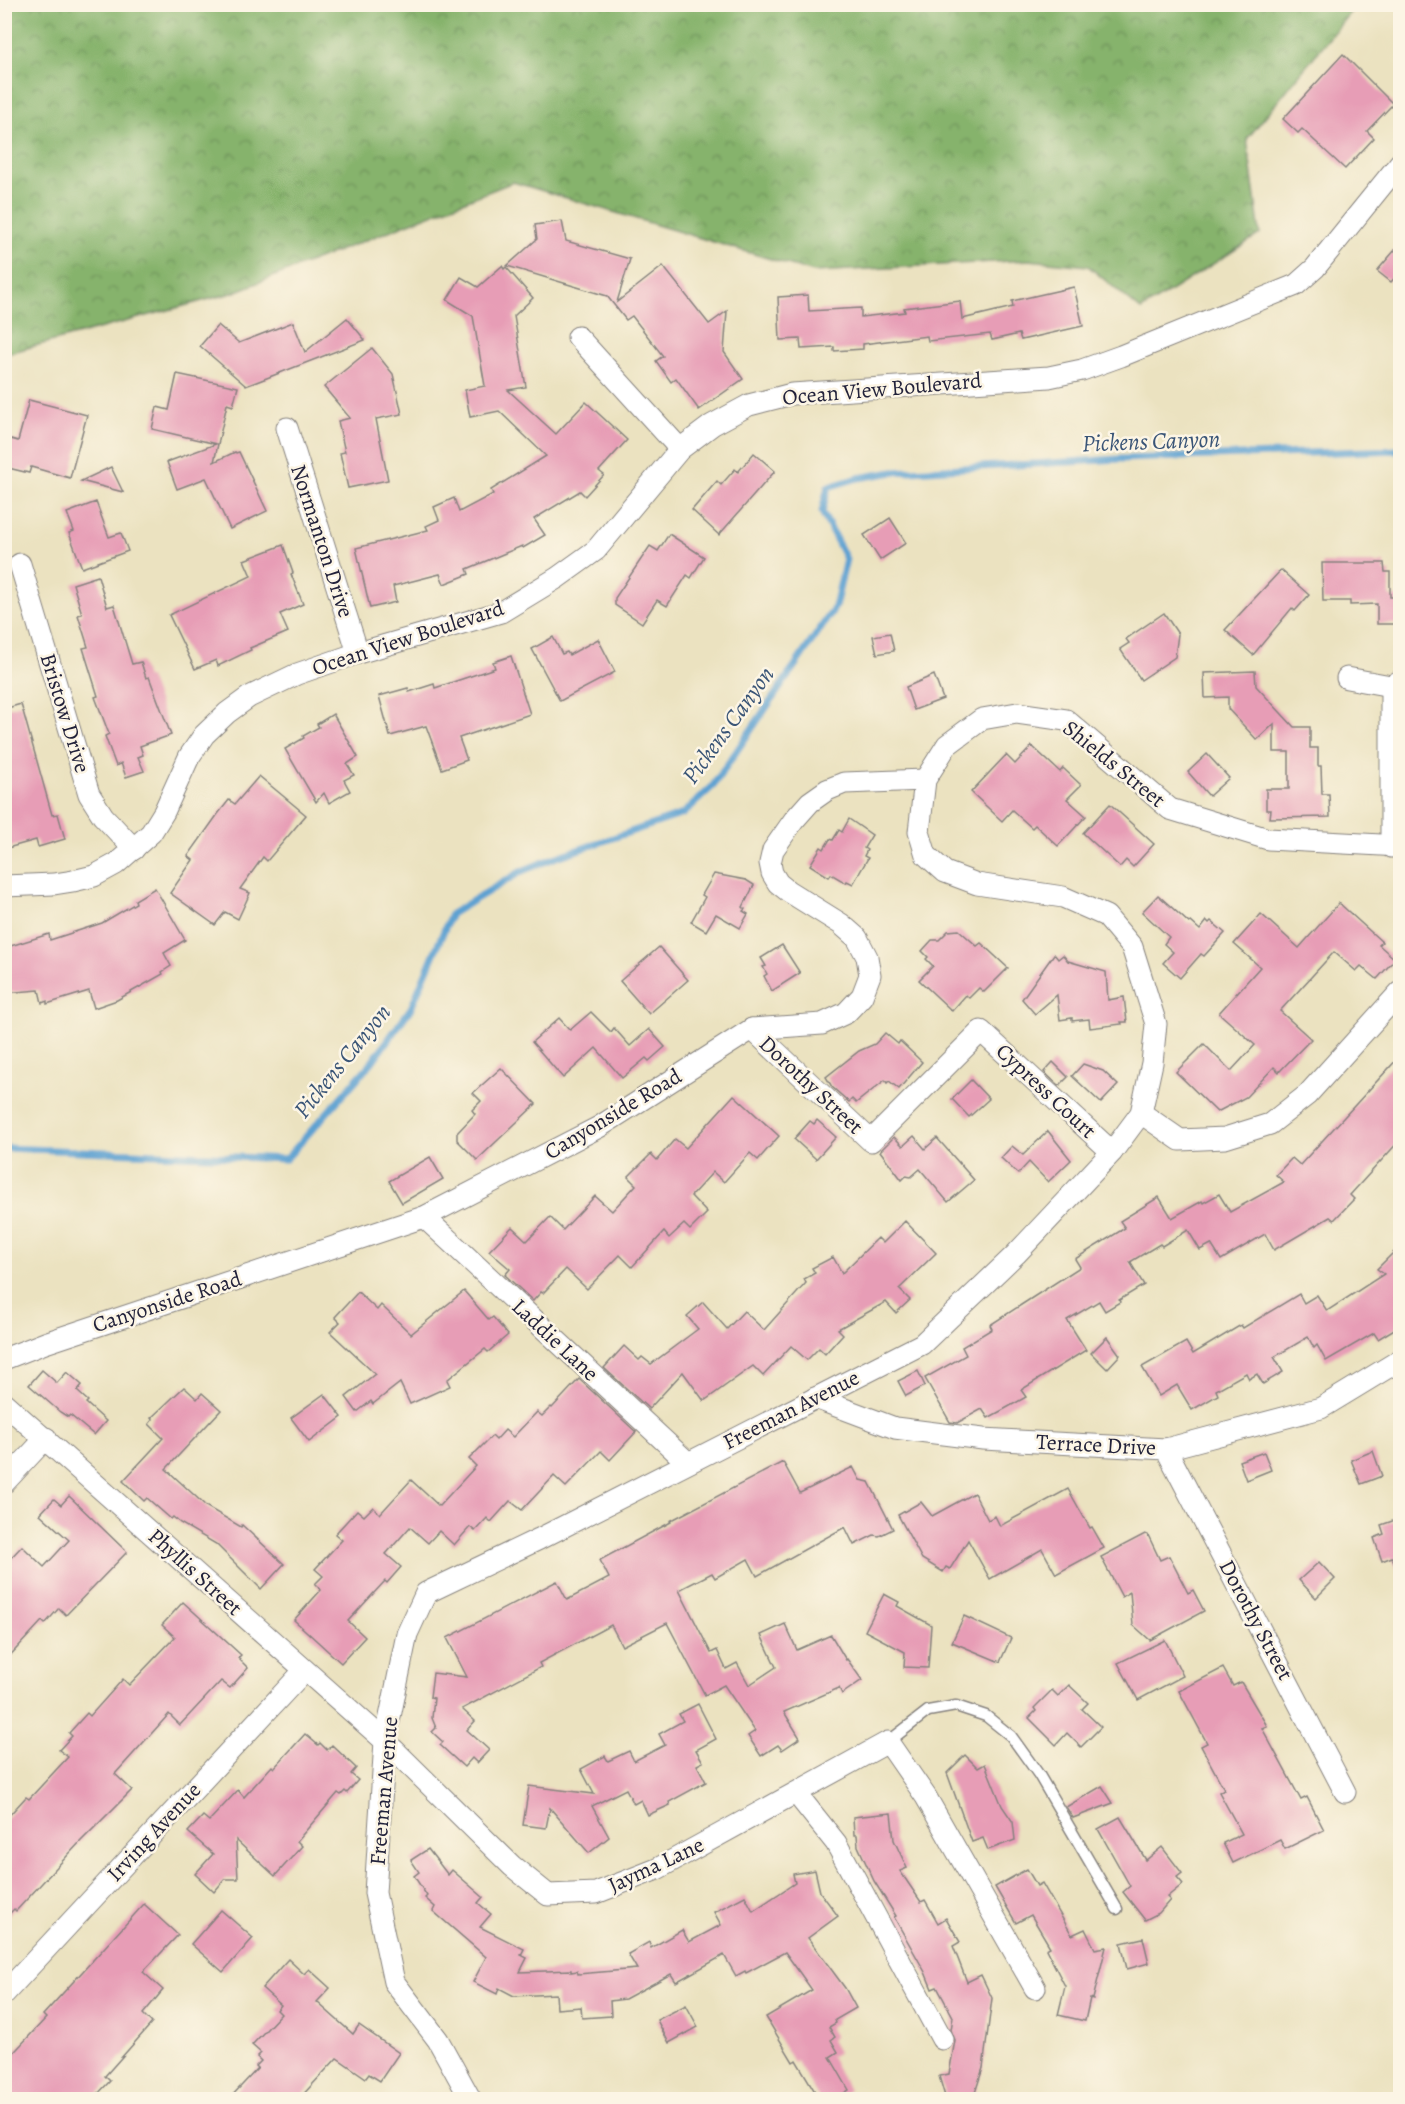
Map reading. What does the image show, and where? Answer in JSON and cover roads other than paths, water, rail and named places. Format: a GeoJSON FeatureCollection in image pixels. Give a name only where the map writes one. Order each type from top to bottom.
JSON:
{"type":"FeatureCollection","features":[{"type":"Feature","properties":{"kind":"street","name":"Ocean View Boulevard"},"geometry":{"type":"LineString","coordinates":[[4,886],[54,884],[94,876],[116,864],[151,833],[204,735],[227,713],[249,697],[297,674],[358,653],[501,612],[557,578],[596,550],[680,449],[712,425],[749,405],[792,394],[1049,377],[1082,370],[1120,356],[1296,285],[1315,268],[1401,163]]}},
{"type":"Feature","properties":{"kind":"street"},"geometry":{"type":"LineString","coordinates":[[578,337],[680,449]]}},
{"type":"Feature","properties":{"kind":"street","name":"Normanton Drive"},"geometry":{"type":"LineString","coordinates":[[287,428],[358,653]]}},
{"type":"Feature","properties":{"kind":"street","name":"Bristow Drive"},"geometry":{"type":"LineString","coordinates":[[20,564],[89,794],[103,816],[134,849]]}},
{"type":"Feature","properties":{"kind":"street"},"geometry":{"type":"LineString","coordinates":[[1347,678],[1396,684],[1396,846]]}},
{"type":"Feature","properties":{"kind":"street","name":"Shields Street"},"geometry":{"type":"LineString","coordinates":[[925,780],[947,745],[982,719],[1017,713],[1046,717],[1066,720],[1170,810],[1268,839],[1396,846]]}},
{"type":"Feature","properties":{"kind":"street","name":"Canyonside Road"},"geometry":{"type":"LineString","coordinates":[[4,1359],[45,1343],[424,1217],[599,1127],[752,1029],[822,1024],[846,1013],[862,996],[870,975],[867,957],[857,938],[841,924],[778,883],[772,873],[770,863],[773,850],[810,802],[827,790],[844,783],[925,780]]}},
{"type":"Feature","properties":{"kind":"street","name":"Freeman Avenue"},"geometry":{"type":"LineString","coordinates":[[471,2100],[438,2040],[394,1982],[375,1893],[385,1741],[407,1634],[426,1593],[539,1539],[922,1344],[1016,1254],[1112,1152],[1141,1113],[1152,1063],[1156,1024],[1132,947],[1106,916],[1064,897],[977,884],[945,872],[926,855],[919,832],[925,780]]}},
{"type":"Feature","properties":{"kind":"street"},"geometry":{"type":"LineString","coordinates":[[1141,1113],[1180,1140],[1225,1138],[1270,1124],[1307,1095],[1401,992]]}},
{"type":"Feature","properties":{"kind":"street","name":"Dorothy Street"},"geometry":{"type":"LineString","coordinates":[[752,1029],[871,1141],[981,1031]]}},
{"type":"Feature","properties":{"kind":"street","name":"Cypress Court"},"geometry":{"type":"LineString","coordinates":[[981,1031],[1112,1152]]}},
{"type":"Feature","properties":{"kind":"street","name":"Laddie Lane"},"geometry":{"type":"LineString","coordinates":[[424,1217],[687,1462]]}},
{"type":"Feature","properties":{"kind":"street","name":"Terrace Drive"},"geometry":{"type":"LineString","coordinates":[[815,1398],[895,1428],[983,1439],[1166,1449],[1321,1408],[1401,1360]]}},
{"type":"Feature","properties":{"kind":"street","name":"Phyllis Street"},"geometry":{"type":"LineString","coordinates":[[4,1403],[385,1741]]}},
{"type":"Feature","properties":{"kind":"street"},"geometry":{"type":"LineString","coordinates":[[4,1483],[46,1438]]}},
{"type":"Feature","properties":{"kind":"street","name":"Dorothy Street"},"geometry":{"type":"LineString","coordinates":[[1166,1449],[1345,1792]]}},
{"type":"Feature","properties":{"kind":"street","name":"Irving Avenue"},"geometry":{"type":"LineString","coordinates":[[4,1994],[304,1671]]}},
{"type":"Feature","properties":{"kind":"street","name":"Jayma Lane"},"geometry":{"type":"LineString","coordinates":[[385,1741],[512,1866],[548,1895],[596,1893],[657,1869],[888,1742]]}},
{"type":"Feature","properties":{"kind":"street"},"geometry":{"type":"LineString","coordinates":[[888,1742],[926,1797],[1035,1988]]}},
{"type":"Feature","properties":{"kind":"street"},"geometry":{"type":"LineString","coordinates":[[796,1792],[836,1843],[942,2039]]}},
{"type":"Feature","properties":{"kind":"lane"},"geometry":{"type":"LineString","coordinates":[[888,1742],[928,1711],[956,1706],[986,1716],[1011,1736],[1039,1775],[1117,1909]]}},
{"type":"Feature","properties":{"kind":"waterway","name":"Pickens Canyon"},"geometry":{"type":"LineString","coordinates":[[4,1148],[286,1159],[372,1062],[411,1008],[451,914],[522,871],[683,814],[712,787],[835,607],[846,559],[822,512],[828,487],[858,478],[893,472],[1119,459],[1400,450]]}}]}
